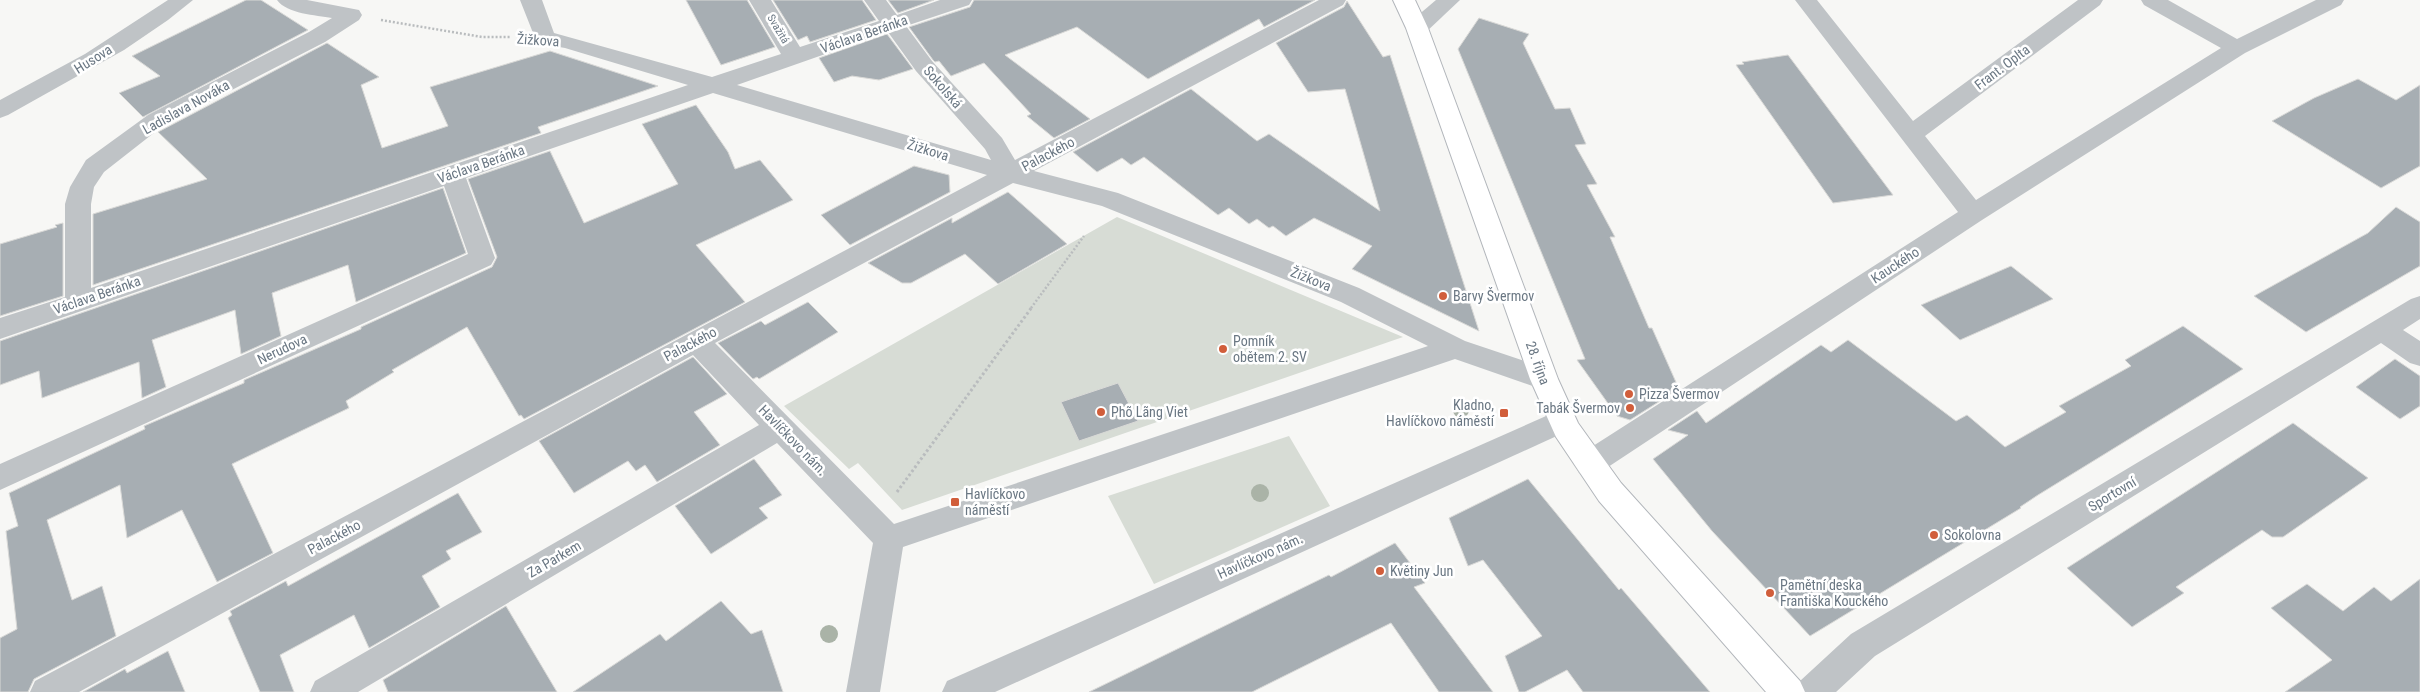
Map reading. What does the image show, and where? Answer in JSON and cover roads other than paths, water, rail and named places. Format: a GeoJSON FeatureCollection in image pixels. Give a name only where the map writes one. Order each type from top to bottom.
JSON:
{"type":"FeatureCollection","features":[{"type":"Feature","properties":{"kind":"main road","name":"28. října"},"geometry":{"type":"LineString","coordinates":[[1404,0],[1417,28],[1544,380],[1562,421],[1589,464],[1613,496],[1788,692]]}},
{"type":"Feature","properties":{"kind":"street","name":"Husova"},"geometry":{"type":"LineString","coordinates":[[0,110],[66,75],[158,18],[182,0]]}},
{"type":"Feature","properties":{"kind":"street","name":"Ladislava Nováka"},"geometry":{"type":"LineString","coordinates":[[78,302],[78,204],[82,187],[95,166],[156,120],[317,37],[351,15],[303,6],[288,0]]}},
{"type":"Feature","properties":{"kind":"street","name":"Žižkova"},"geometry":{"type":"LineString","coordinates":[[531,0],[545,38],[568,42],[1011,174],[1109,199],[1239,249],[1350,295],[1455,348],[1544,380]]}},
{"type":"Feature","properties":{"kind":"street","name":"Svažitá"},"geometry":{"type":"LineString","coordinates":[[760,0],[795,58]]}},
{"type":"Feature","properties":{"kind":"street","name":"Sokolská"},"geometry":{"type":"LineString","coordinates":[[875,0],[924,66],[994,144],[1011,174]]}},
{"type":"Feature","properties":{"kind":"street","name":"Václava Beránka"},"geometry":{"type":"LineString","coordinates":[[0,329],[962,0]]}},
{"type":"Feature","properties":{"kind":"street","name":"Palackého"},"geometry":{"type":"LineString","coordinates":[[47,692],[696,341],[1335,0]]}},
{"type":"Feature","properties":{"kind":"street"},"geometry":{"type":"LineString","coordinates":[[1417,28],[1449,0]]}},
{"type":"Feature","properties":{"kind":"street"},"geometry":{"type":"LineString","coordinates":[[1806,0],[1974,214]]}},
{"type":"Feature","properties":{"kind":"street","name":"Frant. Oplta"},"geometry":{"type":"LineString","coordinates":[[1912,134],[2092,0]]}},
{"type":"Feature","properties":{"kind":"street"},"geometry":{"type":"LineString","coordinates":[[2152,0],[2237,48]]}},
{"type":"Feature","properties":{"kind":"street","name":"Kauckého"},"geometry":{"type":"LineString","coordinates":[[1589,464],[1974,214],[2237,48],[2333,0]]}},
{"type":"Feature","properties":{"kind":"street","name":"Nerudova"},"geometry":{"type":"LineString","coordinates":[[0,478],[482,258],[452,174]]}},
{"type":"Feature","properties":{"kind":"street","name":"Sportovní"},"geometry":{"type":"LineString","coordinates":[[1812,692],[1863,646],[2420,306]]}},
{"type":"Feature","properties":{"kind":"street"},"geometry":{"type":"LineString","coordinates":[[2383,330],[2420,355]]}},
{"type":"Feature","properties":{"kind":"street","name":"Havlíčkovo nám."},"geometry":{"type":"LineString","coordinates":[[696,341],[882,531]]}},
{"type":"Feature","properties":{"kind":"street"},"geometry":{"type":"LineString","coordinates":[[864,692],[882,531],[1455,348]]}},
{"type":"Feature","properties":{"kind":"street","name":"Havlíčkovo nám."},"geometry":{"type":"LineString","coordinates":[[959,692],[1562,421]]}},
{"type":"Feature","properties":{"kind":"street","name":"Za Parkem"},"geometry":{"type":"LineString","coordinates":[[327,692],[780,427]]}},
{"type":"Feature","properties":{"kind":"place","name":"Barvy Švermov"},"geometry":{"type":"Point","coordinates":[1443,296]}},
{"type":"Feature","properties":{"kind":"place","name":"Pomník obětem 2. SV"},"geometry":{"type":"Point","coordinates":[1223,349]}},
{"type":"Feature","properties":{"kind":"place","name":"Pizza Švermov"},"geometry":{"type":"Point","coordinates":[1629,394]}},
{"type":"Feature","properties":{"kind":"place","name":"Tabák Švermov"},"geometry":{"type":"Point","coordinates":[1630,408]}},
{"type":"Feature","properties":{"kind":"place","name":"Phõ Lãng Viet"},"geometry":{"type":"Point","coordinates":[1101,412]}},
{"type":"Feature","properties":{"kind":"place","name":"Kladno, Havlíčkovo náměstí"},"geometry":{"type":"Point","coordinates":[1504,413]}},
{"type":"Feature","properties":{"kind":"place","name":"Havlíčkovo náměstí"},"geometry":{"type":"Point","coordinates":[955,502]}},
{"type":"Feature","properties":{"kind":"place","name":"Sokolovna"},"geometry":{"type":"Point","coordinates":[1934,535]}},
{"type":"Feature","properties":{"kind":"place","name":"Květiny Jun"},"geometry":{"type":"Point","coordinates":[1380,571]}},
{"type":"Feature","properties":{"kind":"place","name":"Pamětní deska Františka Kouckého"},"geometry":{"type":"Point","coordinates":[1770,593]}}]}
